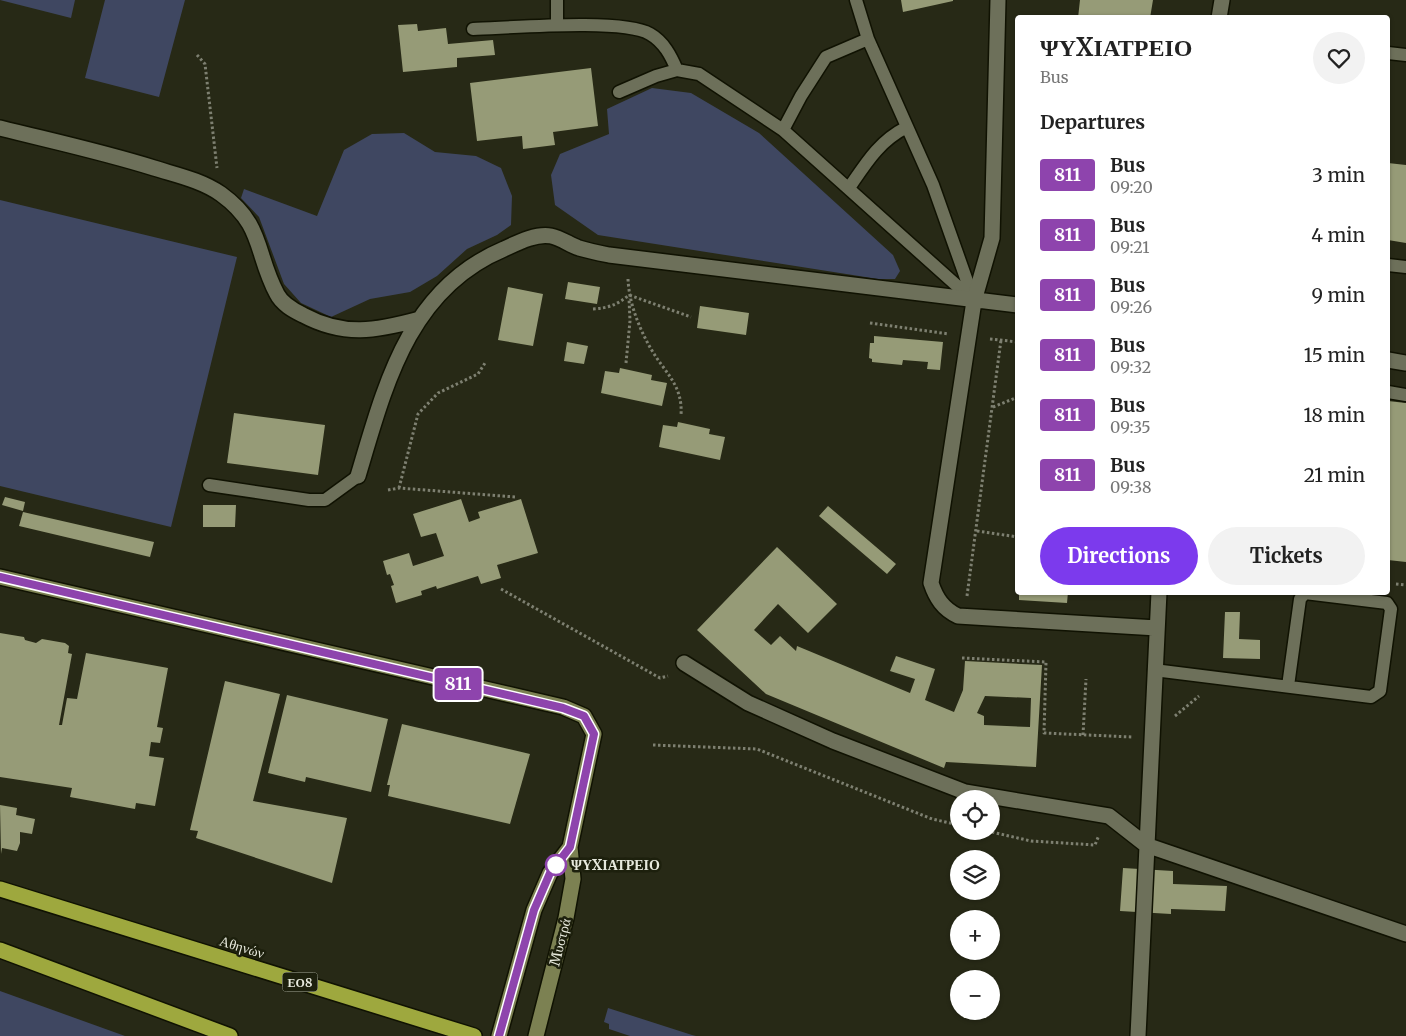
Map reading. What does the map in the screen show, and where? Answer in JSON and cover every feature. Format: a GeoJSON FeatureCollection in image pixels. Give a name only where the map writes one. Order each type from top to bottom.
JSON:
{"type":"FeatureCollection","features":[{"type":"Feature","properties":{"kind":"highway","name":"Αθηνών"},"geometry":{"type":"LineString","coordinates":[[0,889],[474,1036]]}},
{"type":"Feature","properties":{"kind":"highway"},"geometry":{"type":"LineString","coordinates":[[0,950],[230,1036]]}},
{"type":"Feature","properties":{"kind":"street"},"geometry":{"type":"LineString","coordinates":[[998,0],[992,238],[974,301],[968,336],[932,583],[935,595],[947,611],[958,616],[1157,628]]}},
{"type":"Feature","properties":{"kind":"street"},"geometry":{"type":"LineString","coordinates":[[1220,15],[1222,0]]}},
{"type":"Feature","properties":{"kind":"street"},"geometry":{"type":"LineString","coordinates":[[0,128],[116,156],[191,179],[220,194],[242,212],[254,228],[277,296],[289,308],[318,323],[343,330],[379,330],[420,319]]}},
{"type":"Feature","properties":{"kind":"street"},"geometry":{"type":"LineString","coordinates":[[358,476],[388,379],[404,341],[452,281],[478,262],[527,239],[550,236],[580,248],[629,258],[1015,306]]}},
{"type":"Feature","properties":{"kind":"street"},"geometry":{"type":"LineString","coordinates":[[1390,360],[1406,362]]}},
{"type":"Feature","properties":{"kind":"street","name":"Μυστρά"},"geometry":{"type":"LineString","coordinates":[[0,577],[563,708],[584,716],[594,734],[570,847],[573,879],[566,918],[536,1036]]}},
{"type":"Feature","properties":{"kind":"street"},"geometry":{"type":"LineString","coordinates":[[1138,1036],[1159,595]]}},
{"type":"Feature","properties":{"kind":"street"},"geometry":{"type":"LineString","coordinates":[[684,664],[748,703],[912,772],[965,792],[1109,816],[1146,845],[1406,934]]}},
{"type":"Feature","properties":{"kind":"street","name":"Μυστρά"},"geometry":{"type":"LineString","coordinates":[[499,1036],[534,910],[550,873],[570,847]]}},
{"type":"Feature","properties":{"kind":"lane"},"geometry":{"type":"LineString","coordinates":[[556,0],[557,25]]}},
{"type":"Feature","properties":{"kind":"lane"},"geometry":{"type":"LineString","coordinates":[[856,0],[868,39],[933,185],[974,301]]}},
{"type":"Feature","properties":{"kind":"lane"},"geometry":{"type":"LineString","coordinates":[[473,29],[557,25],[620,27],[649,33],[661,42],[678,70]]}},
{"type":"Feature","properties":{"kind":"lane"},"geometry":{"type":"LineString","coordinates":[[783,130],[801,96],[826,57],[868,39]]}},
{"type":"Feature","properties":{"kind":"lane"},"geometry":{"type":"LineString","coordinates":[[1390,53],[1406,55]]}},
{"type":"Feature","properties":{"kind":"lane"},"geometry":{"type":"LineString","coordinates":[[619,92],[656,76],[678,70],[699,74],[783,130],[974,301]]}},
{"type":"Feature","properties":{"kind":"lane"},"geometry":{"type":"LineString","coordinates":[[849,188],[873,153],[892,135],[907,127]]}},
{"type":"Feature","properties":{"kind":"lane"},"geometry":{"type":"LineString","coordinates":[[1390,265],[1406,267]]}},
{"type":"Feature","properties":{"kind":"lane"},"geometry":{"type":"LineString","coordinates":[[1390,392],[1406,395]]}},
{"type":"Feature","properties":{"kind":"lane"},"geometry":{"type":"LineString","coordinates":[[209,485],[325,500],[358,476]]}},
{"type":"Feature","properties":{"kind":"lane"},"geometry":{"type":"LineString","coordinates":[[1288,686],[1300,599],[1303,595]]}},
{"type":"Feature","properties":{"kind":"lane"},"geometry":{"type":"LineString","coordinates":[[1154,670],[1371,697],[1380,691],[1391,609],[1387,603],[1321,595]]}},
{"type":"Feature","properties":{"kind":"path"},"geometry":{"type":"LineString","coordinates":[[197,55],[205,64],[220,194]]}},
{"type":"Feature","properties":{"kind":"path"},"geometry":{"type":"LineString","coordinates":[[626,363],[630,321],[629,258]]}},
{"type":"Feature","properties":{"kind":"path"},"geometry":{"type":"LineString","coordinates":[[593,309],[619,304],[629,295]]}},
{"type":"Feature","properties":{"kind":"path"},"geometry":{"type":"LineString","coordinates":[[629,295],[692,316]]}},
{"type":"Feature","properties":{"kind":"path"},"geometry":{"type":"LineString","coordinates":[[629,295],[645,337],[680,395],[681,415]]}},
{"type":"Feature","properties":{"kind":"path"},"geometry":{"type":"LineString","coordinates":[[870,323],[1015,342]]}},
{"type":"Feature","properties":{"kind":"path"},"geometry":{"type":"LineString","coordinates":[[953,614],[969,594],[1001,340]]}},
{"type":"Feature","properties":{"kind":"path"},"geometry":{"type":"LineString","coordinates":[[399,488],[418,414],[438,393],[478,374],[484,363]]}},
{"type":"Feature","properties":{"kind":"path"},"geometry":{"type":"LineString","coordinates":[[993,407],[1015,398]]}},
{"type":"Feature","properties":{"kind":"path"},"geometry":{"type":"LineString","coordinates":[[388,490],[399,488],[515,497]]}},
{"type":"Feature","properties":{"kind":"path"},"geometry":{"type":"LineString","coordinates":[[977,531],[1015,537]]}},
{"type":"Feature","properties":{"kind":"path"},"geometry":{"type":"LineString","coordinates":[[501,588],[660,678],[669,676],[684,664]]}},
{"type":"Feature","properties":{"kind":"path"},"geometry":{"type":"LineString","coordinates":[[962,658],[1046,662],[1044,733],[1151,738]]}},
{"type":"Feature","properties":{"kind":"path"},"geometry":{"type":"LineString","coordinates":[[1083,735],[1086,679]]}},
{"type":"Feature","properties":{"kind":"path"},"geometry":{"type":"LineString","coordinates":[[1173,719],[1189,702],[1205,694]]}},
{"type":"Feature","properties":{"kind":"path"},"geometry":{"type":"LineString","coordinates":[[653,745],[756,749],[932,819],[950,823]]}},
{"type":"Feature","properties":{"kind":"shaded area"},"geometry":{"type":"Polygon","coordinates":[[[0,0],[75,0],[71,18],[0,0]]]}},
{"type":"Feature","properties":{"kind":"shaded area"},"geometry":{"type":"Polygon","coordinates":[[[105,0],[185,0],[159,97],[85,78],[105,0]]]}},
{"type":"Feature","properties":{"kind":"shaded area"},"geometry":{"type":"Polygon","coordinates":[[[652,88],[691,93],[759,133],[893,255],[900,271],[895,279],[878,279],[598,235],[555,205],[551,175],[560,154],[609,134],[607,109],[652,88]]]}},
{"type":"Feature","properties":{"kind":"shaded area"},"geometry":{"type":"Polygon","coordinates":[[[404,133],[435,152],[476,156],[501,168],[512,196],[511,225],[497,235],[467,249],[437,276],[410,292],[370,299],[331,317],[301,303],[284,284],[259,217],[241,198],[244,189],[317,216],[344,150],[372,134],[404,133]]]}},
{"type":"Feature","properties":{"kind":"shaded area"},"geometry":{"type":"Polygon","coordinates":[[[0,200],[237,257],[171,527],[0,486],[0,200]]]}},
{"type":"Feature","properties":{"kind":"shaded area"},"geometry":{"type":"Polygon","coordinates":[[[0,991],[125,1036],[0,1036],[0,991]]]}},
{"type":"Feature","properties":{"kind":"shaded area"},"geometry":{"type":"Polygon","coordinates":[[[608,1008],[696,1036],[630,1036],[609,1029],[609,1024],[604,1022],[608,1008]]]}},
{"type":"Feature","properties":{"kind":"building"},"geometry":{"type":"Polygon","coordinates":[[[901,0],[953,0],[953,1],[903,12],[901,0]]]}},
{"type":"Feature","properties":{"kind":"building"},"geometry":{"type":"Polygon","coordinates":[[[1080,0],[1153,0],[1150,15],[1078,15],[1080,0]]]}},
{"type":"Feature","properties":{"kind":"building"},"geometry":{"type":"Polygon","coordinates":[[[417,24],[418,31],[446,28],[448,44],[493,40],[495,55],[457,58],[457,67],[403,72],[398,25],[417,24]]]}},
{"type":"Feature","properties":{"kind":"building"},"geometry":{"type":"Polygon","coordinates":[[[591,68],[598,126],[553,132],[555,145],[523,149],[522,136],[477,141],[470,83],[591,68]]]}},
{"type":"Feature","properties":{"kind":"building"},"geometry":{"type":"Polygon","coordinates":[[[1390,163],[1406,165],[1406,243],[1390,240],[1390,163]]]}},
{"type":"Feature","properties":{"kind":"building"},"geometry":{"type":"Polygon","coordinates":[[[568,282],[600,287],[597,304],[565,299],[568,282]]]}},
{"type":"Feature","properties":{"kind":"building"},"geometry":{"type":"Polygon","coordinates":[[[508,287],[543,294],[533,346],[498,340],[508,287]]]}},
{"type":"Feature","properties":{"kind":"building"},"geometry":{"type":"Polygon","coordinates":[[[700,306],[749,313],[746,335],[697,328],[700,306]]]}},
{"type":"Feature","properties":{"kind":"building"},"geometry":{"type":"Polygon","coordinates":[[[874,336],[943,342],[940,370],[927,369],[928,362],[903,360],[902,365],[872,362],[872,359],[869,358],[870,343],[874,343],[874,336]]]}},
{"type":"Feature","properties":{"kind":"building"},"geometry":{"type":"Polygon","coordinates":[[[567,342],[588,346],[584,364],[564,361],[567,342]]]}},
{"type":"Feature","properties":{"kind":"building"},"geometry":{"type":"Polygon","coordinates":[[[620,368],[652,375],[651,380],[667,383],[662,406],[601,393],[605,371],[619,373],[620,368]]]}},
{"type":"Feature","properties":{"kind":"building"},"geometry":{"type":"Polygon","coordinates":[[[1390,401],[1406,403],[1406,562],[1390,560],[1390,401]]]}},
{"type":"Feature","properties":{"kind":"building"},"geometry":{"type":"Polygon","coordinates":[[[234,413],[325,425],[318,475],[227,463],[234,413]]]}},
{"type":"Feature","properties":{"kind":"building"},"geometry":{"type":"Polygon","coordinates":[[[678,422],[710,429],[709,434],[725,437],[720,460],[659,447],[663,425],[677,427],[678,422]]]}},
{"type":"Feature","properties":{"kind":"building"},"geometry":{"type":"Polygon","coordinates":[[[5,497],[25,502],[23,511],[2,505],[5,497]]]}},
{"type":"Feature","properties":{"kind":"building"},"geometry":{"type":"Polygon","coordinates":[[[461,499],[469,522],[480,518],[478,512],[521,499],[538,553],[497,565],[501,578],[481,584],[478,576],[437,589],[436,586],[421,591],[422,595],[396,603],[391,586],[394,585],[390,574],[387,575],[383,561],[409,553],[413,566],[444,556],[436,533],[421,537],[413,514],[461,499]]]}},
{"type":"Feature","properties":{"kind":"building"},"geometry":{"type":"Polygon","coordinates":[[[203,505],[236,505],[235,527],[203,527],[203,505]]]}},
{"type":"Feature","properties":{"kind":"building"},"geometry":{"type":"Polygon","coordinates":[[[828,506],[896,564],[887,574],[819,516],[828,506]]]}},
{"type":"Feature","properties":{"kind":"building"},"geometry":{"type":"Polygon","coordinates":[[[23,512],[154,542],[150,557],[19,526],[23,512]]]}},
{"type":"Feature","properties":{"kind":"building"},"geometry":{"type":"Polygon","coordinates":[[[777,547],[837,604],[808,633],[778,604],[754,630],[771,645],[780,636],[796,651],[797,646],[910,693],[915,679],[890,671],[896,656],[935,669],[925,700],[954,712],[963,690],[965,661],[1042,665],[1036,767],[946,762],[944,768],[766,694],[697,630],[777,547]],[[985,696],[977,713],[984,716],[984,725],[1030,727],[1031,698],[985,696]]]}},
{"type":"Feature","properties":{"kind":"building"},"geometry":{"type":"Polygon","coordinates":[[[1019,595],[1068,595],[1067,603],[1019,600],[1019,595]]]}},
{"type":"Feature","properties":{"kind":"building"},"geometry":{"type":"Polygon","coordinates":[[[1225,612],[1240,612],[1239,639],[1260,640],[1260,659],[1223,658],[1225,612]]]}},
{"type":"Feature","properties":{"kind":"building"},"geometry":{"type":"Polygon","coordinates":[[[0,633],[24,637],[25,640],[36,643],[42,639],[65,643],[69,646],[68,653],[72,654],[59,725],[62,725],[67,698],[77,699],[86,653],[168,668],[157,727],[163,728],[160,743],[151,742],[149,756],[164,758],[155,806],[136,803],[135,809],[70,797],[72,788],[0,777],[0,633]]]}},
{"type":"Feature","properties":{"kind":"building"},"geometry":{"type":"Polygon","coordinates":[[[225,681],[280,694],[253,801],[347,818],[332,883],[196,838],[198,831],[190,830],[225,681]]]}},
{"type":"Feature","properties":{"kind":"building"},"geometry":{"type":"Polygon","coordinates":[[[287,695],[388,719],[371,792],[306,777],[305,782],[268,773],[287,695]]]}},
{"type":"Feature","properties":{"kind":"building"},"geometry":{"type":"Polygon","coordinates":[[[402,724],[530,754],[510,824],[388,796],[390,785],[387,785],[402,724]]]}},
{"type":"Feature","properties":{"kind":"building"},"geometry":{"type":"Polygon","coordinates":[[[0,805],[17,808],[16,815],[35,819],[32,834],[20,832],[20,843],[17,851],[2,848],[1,854],[0,805]]]}},
{"type":"Feature","properties":{"kind":"building"},"geometry":{"type":"Polygon","coordinates":[[[1123,868],[1173,871],[1173,884],[1227,886],[1225,911],[1171,909],[1171,914],[1120,911],[1123,868]]]}},
{"type":"Feature","properties":{"kind":"bus line","name":"811"},"geometry":{"type":"LineString","coordinates":[[0,577],[563,708],[584,716],[594,734],[570,847],[550,873],[534,910],[499,1036]]}},
{"type":"Feature","properties":{"kind":"place","name":"ΨΥΧΙΑΤΡΕΙΟ"},"geometry":{"type":"Point","coordinates":[556,865]}}]}
